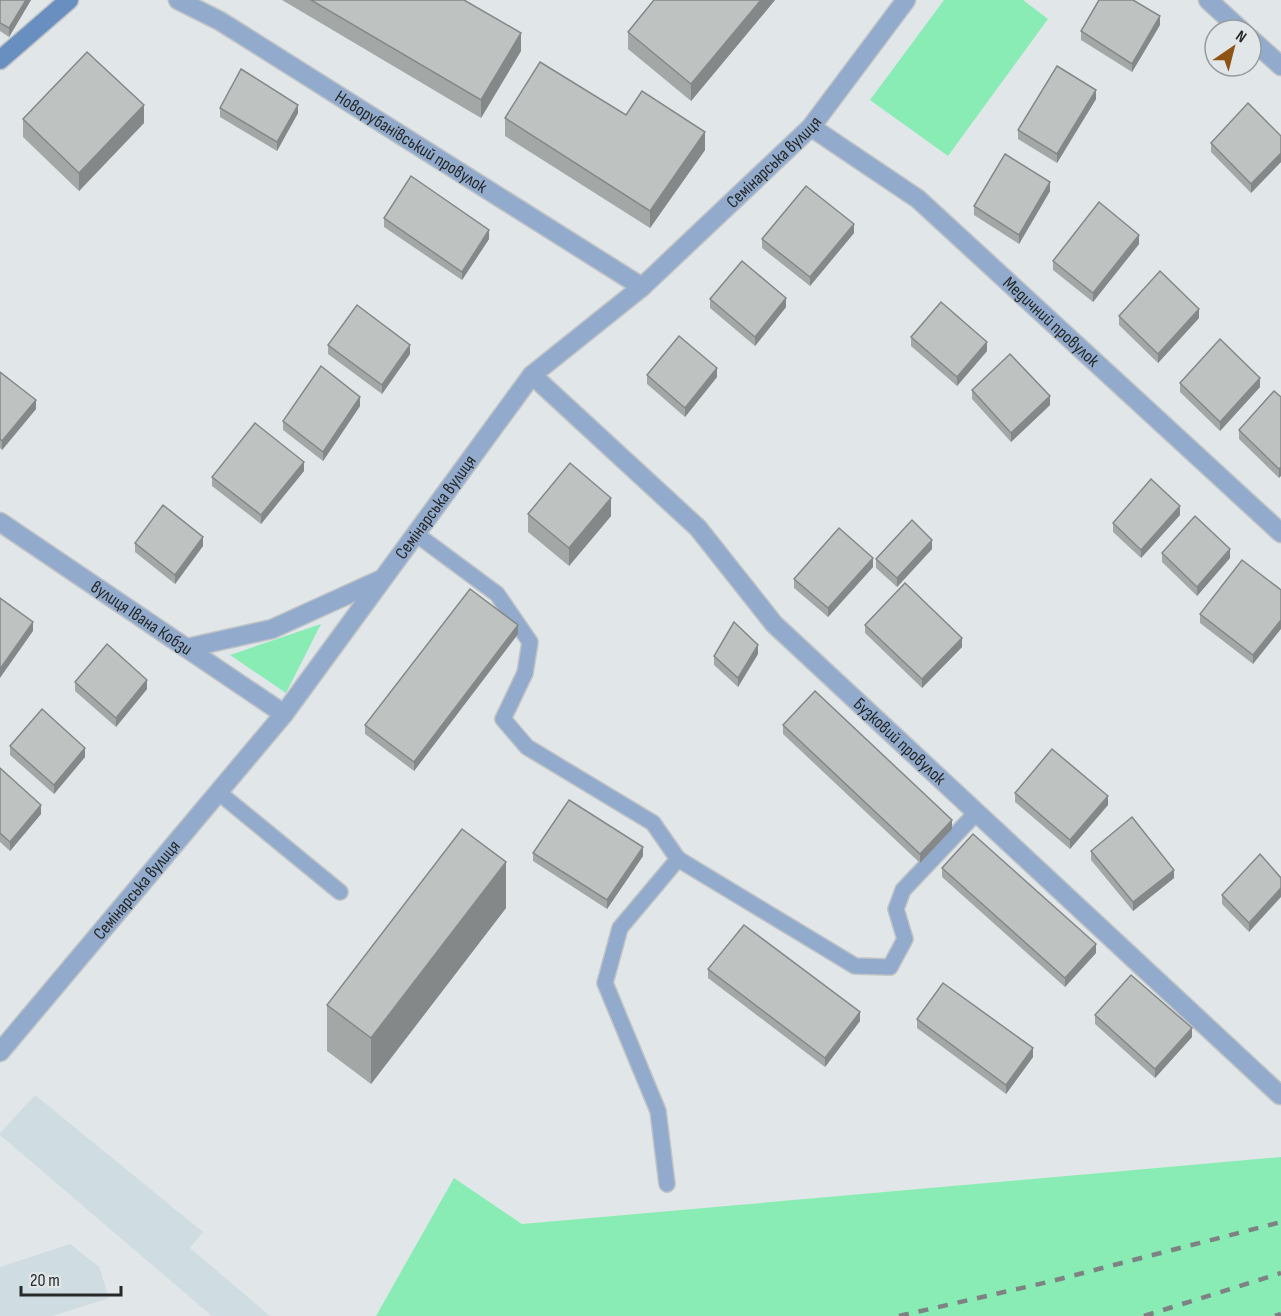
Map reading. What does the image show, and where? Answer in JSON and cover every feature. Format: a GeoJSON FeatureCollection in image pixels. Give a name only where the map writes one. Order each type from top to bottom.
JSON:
{"type":"FeatureCollection","features":[{"type":"Feature","properties":{"kind":"street"},"geometry":{"type":"LineString","coordinates":[[0,60],[69,0]]}},
{"type":"Feature","properties":{"kind":"street","name":"Новорубанівський провулок"},"geometry":{"type":"LineString","coordinates":[[178,0],[220,21],[642,287]]}},
{"type":"Feature","properties":{"kind":"street","name":"Семінарська вулиця"},"geometry":{"type":"LineString","coordinates":[[0,1052],[284,714],[532,375],[642,287],[811,127],[906,0]]}},
{"type":"Feature","properties":{"kind":"street"},"geometry":{"type":"LineString","coordinates":[[1208,0],[1228,18]]}},
{"type":"Feature","properties":{"kind":"street"},"geometry":{"type":"LineString","coordinates":[[1263,50],[1281,66]]}},
{"type":"Feature","properties":{"kind":"street","name":"Медичний провулок"},"geometry":{"type":"LineString","coordinates":[[811,127],[918,199],[1281,533]]}},
{"type":"Feature","properties":{"kind":"street","name":"Бузковий провулок"},"geometry":{"type":"LineString","coordinates":[[532,375],[698,528],[774,624],[1280,1095]]}},
{"type":"Feature","properties":{"kind":"street","name":"вулиця Івана Кобзи"},"geometry":{"type":"LineString","coordinates":[[0,522],[284,714]]}},
{"type":"Feature","properties":{"kind":"street"},"geometry":{"type":"LineString","coordinates":[[187,648],[272,628],[384,578]]}},
{"type":"Feature","properties":{"kind":"lane"},"geometry":{"type":"LineString","coordinates":[[416,534],[497,594],[530,642],[525,673],[503,720],[527,747],[653,823],[678,859],[855,966],[890,967],[905,939],[897,909],[903,890],[977,812]]}},
{"type":"Feature","properties":{"kind":"lane"},"geometry":{"type":"LineString","coordinates":[[218,792],[340,892]]}},
{"type":"Feature","properties":{"kind":"lane"},"geometry":{"type":"LineString","coordinates":[[667,1184],[658,1111],[605,983],[620,928],[678,859]]}},
{"type":"Feature","properties":{"kind":"shaded area"},"geometry":{"type":"Polygon","coordinates":[[[35,1095],[203,1232],[190,1248],[270,1316],[212,1316],[0,1135],[35,1095]]]}},
{"type":"Feature","properties":{"kind":"shaded area"},"geometry":{"type":"Polygon","coordinates":[[[70,1244],[99,1267],[109,1298],[52,1316],[0,1316],[0,1267],[70,1244]]]}},
{"type":"Feature","properties":{"kind":"green space"},"geometry":{"type":"Polygon","coordinates":[[[944,0],[1023,0],[1048,19],[948,156],[870,100],[944,0]]]}},
{"type":"Feature","properties":{"kind":"green space"},"geometry":{"type":"Polygon","coordinates":[[[321,624],[286,693],[230,655],[321,624]]]}},
{"type":"Feature","properties":{"kind":"green space"},"geometry":{"type":"Polygon","coordinates":[[[1281,1157],[1281,1316],[376,1316],[454,1178],[522,1224],[1281,1157]]]}},
{"type":"Feature","properties":{"kind":"building"},"geometry":{"type":"Polygon","coordinates":[[[0,0],[26,0],[9,28],[0,23],[0,0]]]}},
{"type":"Feature","properties":{"kind":"building"},"geometry":{"type":"Polygon","coordinates":[[[311,0],[464,0],[521,33],[481,100],[311,0]]]}},
{"type":"Feature","properties":{"kind":"building"},"geometry":{"type":"Polygon","coordinates":[[[654,0],[761,0],[691,84],[628,32],[654,0]]]}},
{"type":"Feature","properties":{"kind":"building"},"geometry":{"type":"Polygon","coordinates":[[[1099,0],[1133,0],[1160,16],[1132,64],[1081,31],[1099,0]]]}},
{"type":"Feature","properties":{"kind":"building"},"geometry":{"type":"Polygon","coordinates":[[[87,52],[144,105],[79,173],[23,119],[87,52]]]}},
{"type":"Feature","properties":{"kind":"building"},"geometry":{"type":"Polygon","coordinates":[[[540,62],[626,115],[642,91],[705,132],[650,211],[505,118],[540,62]]]}},
{"type":"Feature","properties":{"kind":"building"},"geometry":{"type":"Polygon","coordinates":[[[1057,66],[1096,90],[1057,154],[1018,130],[1057,66]]]}},
{"type":"Feature","properties":{"kind":"building"},"geometry":{"type":"Polygon","coordinates":[[[241,69],[298,105],[277,142],[220,108],[241,69]]]}},
{"type":"Feature","properties":{"kind":"building"},"geometry":{"type":"Polygon","coordinates":[[[1248,103],[1281,136],[1281,153],[1251,184],[1211,143],[1248,103]]]}},
{"type":"Feature","properties":{"kind":"building"},"geometry":{"type":"Polygon","coordinates":[[[1005,154],[1050,182],[1019,235],[974,206],[1005,154]]]}},
{"type":"Feature","properties":{"kind":"building"},"geometry":{"type":"Polygon","coordinates":[[[411,176],[489,230],[462,272],[384,218],[411,176]]]}},
{"type":"Feature","properties":{"kind":"building"},"geometry":{"type":"Polygon","coordinates":[[[806,186],[854,224],[810,277],[762,239],[806,186]]]}},
{"type":"Feature","properties":{"kind":"building"},"geometry":{"type":"Polygon","coordinates":[[[1099,202],[1139,235],[1093,293],[1053,261],[1099,202]]]}},
{"type":"Feature","properties":{"kind":"building"},"geometry":{"type":"Polygon","coordinates":[[[742,261],[786,298],[755,337],[710,299],[742,261]]]}},
{"type":"Feature","properties":{"kind":"building"},"geometry":{"type":"Polygon","coordinates":[[[1160,271],[1199,309],[1158,354],[1119,316],[1160,271]]]}},
{"type":"Feature","properties":{"kind":"building"},"geometry":{"type":"Polygon","coordinates":[[[941,302],[987,342],[957,377],[911,337],[941,302]]]}},
{"type":"Feature","properties":{"kind":"building"},"geometry":{"type":"Polygon","coordinates":[[[357,305],[410,345],[382,385],[328,345],[357,305]]]}},
{"type":"Feature","properties":{"kind":"building"},"geometry":{"type":"Polygon","coordinates":[[[679,336],[717,368],[685,408],[647,375],[679,336]]]}},
{"type":"Feature","properties":{"kind":"building"},"geometry":{"type":"Polygon","coordinates":[[[1220,339],[1260,378],[1220,422],[1180,383],[1220,339]]]}},
{"type":"Feature","properties":{"kind":"building"},"geometry":{"type":"Polygon","coordinates":[[[1010,354],[1050,396],[1011,433],[972,390],[1010,354]]]}},
{"type":"Feature","properties":{"kind":"building"},"geometry":{"type":"Polygon","coordinates":[[[321,366],[360,397],[323,452],[283,421],[321,366]]]}},
{"type":"Feature","properties":{"kind":"building"},"geometry":{"type":"Polygon","coordinates":[[[0,372],[36,400],[2,441],[0,439],[0,372]]]}},
{"type":"Feature","properties":{"kind":"building"},"geometry":{"type":"Polygon","coordinates":[[[1274,391],[1281,397],[1281,467],[1279,469],[1239,430],[1274,391]]]}},
{"type":"Feature","properties":{"kind":"building"},"geometry":{"type":"Polygon","coordinates":[[[255,423],[304,462],[261,515],[212,477],[255,423]]]}},
{"type":"Feature","properties":{"kind":"building"},"geometry":{"type":"Polygon","coordinates":[[[570,463],[611,498],[569,548],[528,514],[570,463]]]}},
{"type":"Feature","properties":{"kind":"building"},"geometry":{"type":"Polygon","coordinates":[[[1151,479],[1180,506],[1141,550],[1113,523],[1151,479]]]}},
{"type":"Feature","properties":{"kind":"building"},"geometry":{"type":"Polygon","coordinates":[[[163,505],[203,537],[175,575],[135,543],[163,505]]]}},
{"type":"Feature","properties":{"kind":"building"},"geometry":{"type":"Polygon","coordinates":[[[1195,516],[1230,549],[1197,587],[1162,553],[1195,516]]]}},
{"type":"Feature","properties":{"kind":"building"},"geometry":{"type":"Polygon","coordinates":[[[912,520],[932,540],[897,578],[876,559],[912,520]]]}},
{"type":"Feature","properties":{"kind":"building"},"geometry":{"type":"Polygon","coordinates":[[[839,528],[873,558],[828,608],[794,579],[839,528]]]}},
{"type":"Feature","properties":{"kind":"building"},"geometry":{"type":"Polygon","coordinates":[[[1242,560],[1281,590],[1281,620],[1253,655],[1200,614],[1242,560]]]}},
{"type":"Feature","properties":{"kind":"building"},"geometry":{"type":"Polygon","coordinates":[[[905,583],[962,638],[922,679],[865,625],[905,583]]]}},
{"type":"Feature","properties":{"kind":"building"},"geometry":{"type":"Polygon","coordinates":[[[470,589],[518,625],[414,762],[365,725],[470,589]]]}},
{"type":"Feature","properties":{"kind":"building"},"geometry":{"type":"Polygon","coordinates":[[[0,598],[33,622],[0,669],[0,598]]]}},
{"type":"Feature","properties":{"kind":"building"},"geometry":{"type":"Polygon","coordinates":[[[734,622],[758,645],[738,678],[714,656],[734,622]]]}},
{"type":"Feature","properties":{"kind":"building"},"geometry":{"type":"Polygon","coordinates":[[[107,644],[147,680],[116,718],[75,682],[107,644]]]}},
{"type":"Feature","properties":{"kind":"building"},"geometry":{"type":"Polygon","coordinates":[[[815,691],[952,820],[920,854],[783,725],[815,691]]]}},
{"type":"Feature","properties":{"kind":"building"},"geometry":{"type":"Polygon","coordinates":[[[42,709],[85,748],[54,785],[10,746],[42,709]]]}},
{"type":"Feature","properties":{"kind":"building"},"geometry":{"type":"Polygon","coordinates":[[[1052,749],[1108,796],[1070,840],[1015,793],[1052,749]]]}},
{"type":"Feature","properties":{"kind":"building"},"geometry":{"type":"Polygon","coordinates":[[[0,768],[41,805],[10,842],[0,833],[0,768]]]}},
{"type":"Feature","properties":{"kind":"building"},"geometry":{"type":"Polygon","coordinates":[[[569,800],[643,847],[607,900],[533,853],[569,800]]]}},
{"type":"Feature","properties":{"kind":"building"},"geometry":{"type":"Polygon","coordinates":[[[1132,817],[1174,870],[1133,902],[1091,851],[1132,817]]]}},
{"type":"Feature","properties":{"kind":"building"},"geometry":{"type":"Polygon","coordinates":[[[462,829],[506,862],[371,1038],[327,1005],[462,829]]]}},
{"type":"Feature","properties":{"kind":"building"},"geometry":{"type":"Polygon","coordinates":[[[973,834],[1096,944],[1065,978],[942,868],[973,834]]]}},
{"type":"Feature","properties":{"kind":"building"},"geometry":{"type":"Polygon","coordinates":[[[1260,854],[1281,878],[1281,888],[1249,923],[1222,895],[1260,854]]]}},
{"type":"Feature","properties":{"kind":"building"},"geometry":{"type":"Polygon","coordinates":[[[744,925],[860,1012],[825,1058],[708,969],[744,925]]]}},
{"type":"Feature","properties":{"kind":"building"},"geometry":{"type":"Polygon","coordinates":[[[1131,975],[1192,1028],[1155,1069],[1095,1015],[1131,975]]]}},
{"type":"Feature","properties":{"kind":"building"},"geometry":{"type":"Polygon","coordinates":[[[943,983],[1033,1048],[1006,1085],[917,1019],[943,983]]]}},
{"type":"Feature","properties":{"kind":"railway"},"geometry":{"type":"LineString","coordinates":[[899,1316],[1048,1282],[1281,1222]]}},
{"type":"Feature","properties":{"kind":"railway"},"geometry":{"type":"LineString","coordinates":[[1144,1316],[1281,1273]]}},
{"type":"Feature","properties":{"kind":"railway"},"geometry":{"type":"LineString","coordinates":[[1275,1316],[1281,1314]]}}]}
